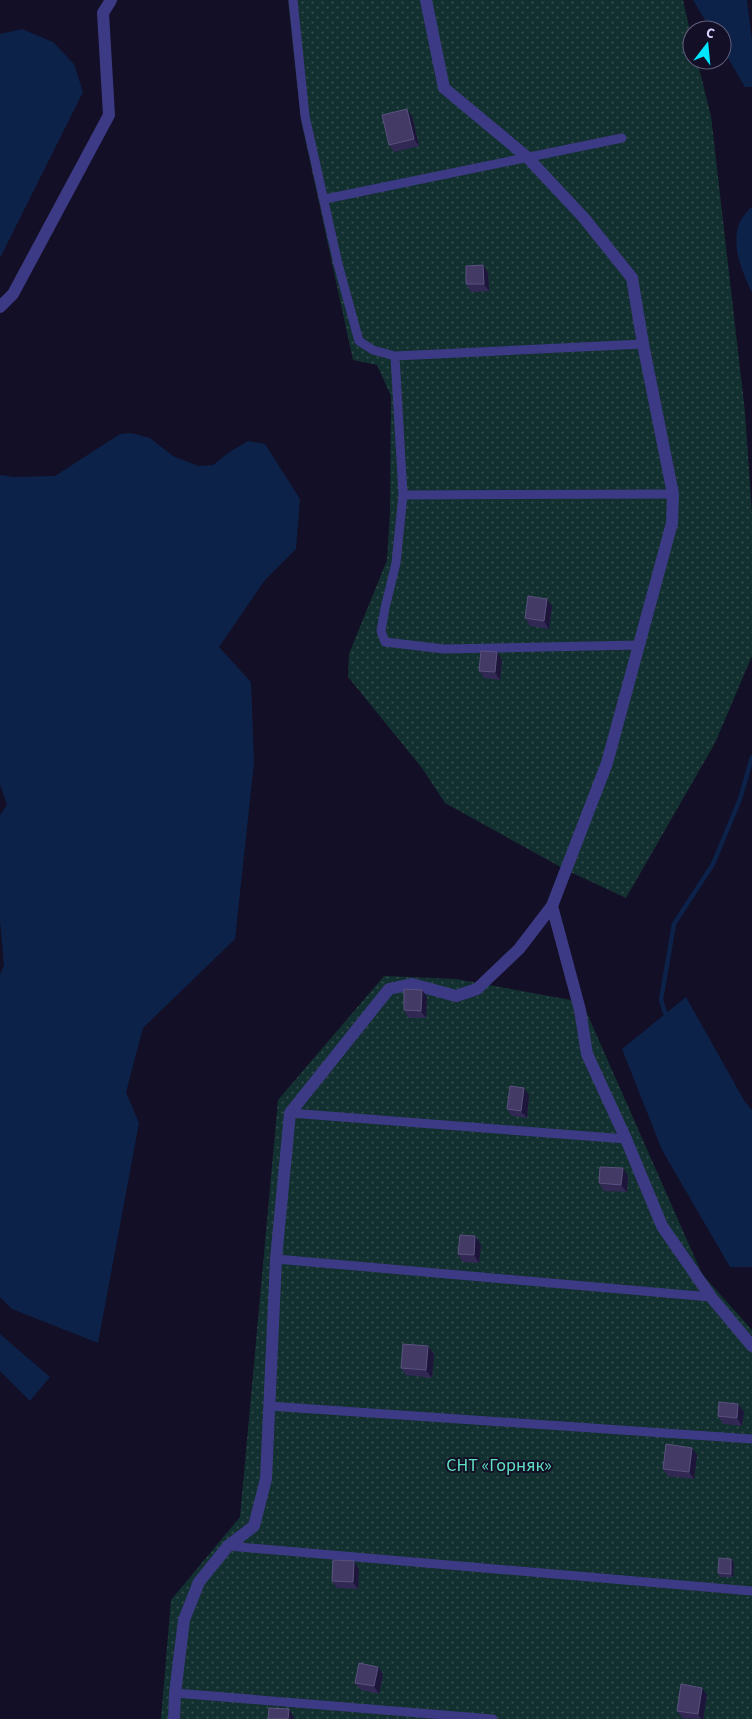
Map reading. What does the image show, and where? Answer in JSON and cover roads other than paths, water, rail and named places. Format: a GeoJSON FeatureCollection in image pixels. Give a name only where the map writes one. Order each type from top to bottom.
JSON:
{"type":"FeatureCollection","features":[{"type":"Feature","properties":{"kind":"street"},"geometry":{"type":"LineString","coordinates":[[0,307],[13,294],[110,115],[103,13],[111,0]]}},
{"type":"Feature","properties":{"kind":"street"},"geometry":{"type":"LineString","coordinates":[[174,1719],[175,1693],[184,1620],[199,1582],[228,1546],[254,1526],[266,1479],[276,1259],[290,1113],[389,989],[412,984],[456,996],[477,989],[519,949],[552,906],[607,763],[672,523],[673,494],[643,344],[632,278],[584,218],[527,157],[444,88],[426,0]]}},
{"type":"Feature","properties":{"kind":"street"},"geometry":{"type":"LineString","coordinates":[[552,906],[580,1010],[587,1054],[662,1226],[711,1297],[752,1346]]}},
{"type":"Feature","properties":{"kind":"lane"},"geometry":{"type":"LineString","coordinates":[[293,0],[306,116],[338,264],[359,341],[373,350],[395,356],[643,344]]}},
{"type":"Feature","properties":{"kind":"lane"},"geometry":{"type":"LineString","coordinates":[[325,199],[622,138]]}},
{"type":"Feature","properties":{"kind":"lane"},"geometry":{"type":"LineString","coordinates":[[395,356],[403,495],[396,563],[385,608],[382,631],[385,642],[444,649],[639,646]]}},
{"type":"Feature","properties":{"kind":"lane"},"geometry":{"type":"LineString","coordinates":[[403,495],[673,494]]}},
{"type":"Feature","properties":{"kind":"lane"},"geometry":{"type":"LineString","coordinates":[[290,1113],[626,1140]]}},
{"type":"Feature","properties":{"kind":"lane"},"geometry":{"type":"LineString","coordinates":[[276,1259],[711,1297]]}},
{"type":"Feature","properties":{"kind":"lane"},"geometry":{"type":"LineString","coordinates":[[269,1406],[752,1439]]}},
{"type":"Feature","properties":{"kind":"lane"},"geometry":{"type":"LineString","coordinates":[[228,1546],[752,1590]]}},
{"type":"Feature","properties":{"kind":"lane"},"geometry":{"type":"LineString","coordinates":[[175,1693],[492,1719]]}},
{"type":"Feature","properties":{"kind":"water"},"geometry":{"type":"Polygon","coordinates":[[[693,0],[747,0],[752,40],[752,87],[745,87],[732,65],[732,20],[705,20],[693,0]]]}},
{"type":"Feature","properties":{"kind":"water"},"geometry":{"type":"Polygon","coordinates":[[[22,29],[53,42],[74,64],[83,92],[0,258],[0,34],[22,29]]]}},
{"type":"Feature","properties":{"kind":"water"},"geometry":{"type":"Polygon","coordinates":[[[750,208],[752,208],[752,292],[741,267],[736,241],[740,222],[750,208]]]}},
{"type":"Feature","properties":{"kind":"water"},"geometry":{"type":"Polygon","coordinates":[[[131,433],[150,438],[173,456],[198,466],[213,465],[248,441],[265,444],[300,499],[296,549],[265,580],[219,647],[251,682],[254,763],[235,939],[143,1028],[126,1092],[139,1123],[98,1343],[12,1309],[0,1297],[0,974],[4,965],[0,921],[0,815],[7,805],[0,784],[0,475],[15,477],[55,476],[120,434],[131,433]]]}},
{"type":"Feature","properties":{"kind":"water"},"geometry":{"type":"Polygon","coordinates":[[[686,997],[745,1102],[752,1110],[752,1267],[730,1267],[662,1150],[622,1049],[686,997]]]}},
{"type":"Feature","properties":{"kind":"water"},"geometry":{"type":"Polygon","coordinates":[[[0,1334],[50,1377],[30,1401],[0,1371],[0,1334]]]}},
{"type":"Feature","properties":{"kind":"waterway"},"geometry":{"type":"LineString","coordinates":[[667,1019],[661,1000],[674,924],[713,864],[740,799],[752,757]]}},
{"type":"Feature","properties":{"kind":"park label","name":"СНТ «Горняк»"},"geometry":{"type":"Point","coordinates":[499,1465]}}]}
